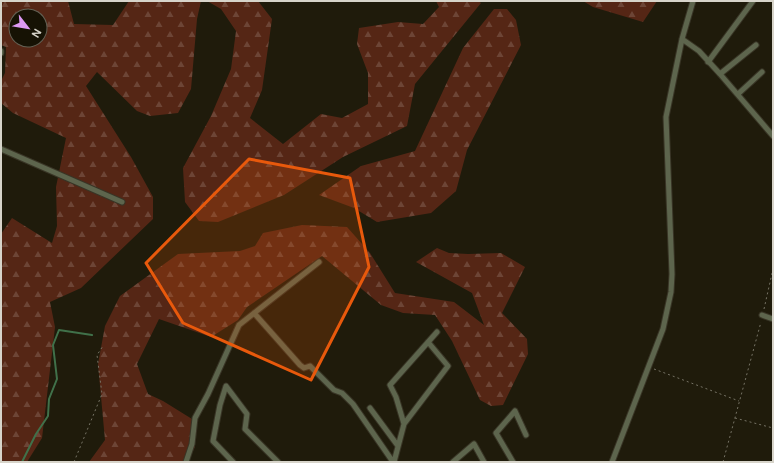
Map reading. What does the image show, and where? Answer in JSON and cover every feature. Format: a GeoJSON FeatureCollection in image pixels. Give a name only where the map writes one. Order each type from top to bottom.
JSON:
{"type":"FeatureCollection","features":[{"type":"Feature","properties":{"kind":"street"},"geometry":{"type":"LineString","coordinates":[[612,462],[663,329],[671,292],[672,274],[666,117],[682,39],[693,1]]}},
{"type":"Feature","properties":{"kind":"street"},"geometry":{"type":"LineString","coordinates":[[708,62],[753,1]]}},
{"type":"Feature","properties":{"kind":"street"},"geometry":{"type":"LineString","coordinates":[[682,39],[699,51],[773,136]]}},
{"type":"Feature","properties":{"kind":"street"},"geometry":{"type":"LineString","coordinates":[[720,74],[756,45]]}},
{"type":"Feature","properties":{"kind":"street"},"geometry":{"type":"LineString","coordinates":[[738,94],[762,72]]}},
{"type":"Feature","properties":{"kind":"street"},"geometry":{"type":"LineString","coordinates":[[1,149],[122,202]]}},
{"type":"Feature","properties":{"kind":"street"},"geometry":{"type":"LineString","coordinates":[[186,462],[192,444],[195,418],[208,394],[239,325],[319,262]]}},
{"type":"Feature","properties":{"kind":"street"},"geometry":{"type":"LineString","coordinates":[[254,313],[300,365],[304,368],[310,366],[334,390],[342,393],[353,404],[393,462]]}},
{"type":"Feature","properties":{"kind":"street"},"geometry":{"type":"LineString","coordinates":[[762,315],[773,319]]}},
{"type":"Feature","properties":{"kind":"street"},"geometry":{"type":"LineString","coordinates":[[404,424],[396,397],[390,384],[437,332]]}},
{"type":"Feature","properties":{"kind":"street"},"geometry":{"type":"LineString","coordinates":[[393,462],[404,424],[448,366],[428,342]]}},
{"type":"Feature","properties":{"kind":"street"},"geometry":{"type":"LineString","coordinates":[[233,462],[213,441],[220,405],[226,386],[248,414],[244,428],[278,462]]}},
{"type":"Feature","properties":{"kind":"street"},"geometry":{"type":"LineString","coordinates":[[370,408],[398,446]]}},
{"type":"Feature","properties":{"kind":"street"},"geometry":{"type":"LineString","coordinates":[[513,462],[496,433],[515,411],[526,435]]}},
{"type":"Feature","properties":{"kind":"street"},"geometry":{"type":"LineString","coordinates":[[453,462],[474,444],[484,462]]}},
{"type":"Feature","properties":{"kind":"path"},"geometry":{"type":"LineString","coordinates":[[723,462],[773,269]]}},
{"type":"Feature","properties":{"kind":"path"},"geometry":{"type":"LineString","coordinates":[[74,462],[102,394],[97,355],[103,346]]}},
{"type":"Feature","properties":{"kind":"path"},"geometry":{"type":"LineString","coordinates":[[649,366],[739,402]]}},
{"type":"Feature","properties":{"kind":"path"},"geometry":{"type":"LineString","coordinates":[[735,418],[773,428]]}},
{"type":"Feature","properties":{"kind":"highlighted area"},"geometry":{"type":"Polygon","coordinates":[[[249,159],[350,178],[369,267],[311,380],[183,323],[146,263],[249,159]]]}},
{"type":"Feature","properties":{"kind":"green space"},"geometry":{"type":"Polygon","coordinates":[[[1,1],[68,1],[74,24],[113,25],[129,1],[201,1],[197,19],[191,89],[178,113],[150,116],[137,111],[97,72],[86,86],[131,157],[153,197],[153,219],[81,288],[50,302],[55,327],[42,438],[27,462],[1,462],[1,234],[12,218],[52,243],[57,226],[56,187],[66,138],[13,113],[1,103],[1,81],[5,73],[6,47],[1,45],[1,1]]]}},
{"type":"Feature","properties":{"kind":"green space"},"geometry":{"type":"Polygon","coordinates":[[[207,1],[258,1],[272,19],[262,90],[250,118],[283,144],[321,114],[342,118],[368,104],[368,73],[357,44],[359,28],[398,22],[423,24],[439,7],[436,1],[478,1],[481,3],[415,84],[407,126],[343,157],[284,195],[218,222],[199,221],[185,202],[183,168],[211,116],[231,69],[236,31],[221,9],[207,1]]]}},
{"type":"Feature","properties":{"kind":"green space"},"geometry":{"type":"Polygon","coordinates":[[[583,1],[657,1],[643,22],[593,7],[583,1]]]}},
{"type":"Feature","properties":{"kind":"green space"},"geometry":{"type":"Polygon","coordinates":[[[494,9],[507,9],[516,20],[521,45],[467,150],[456,191],[431,213],[377,222],[354,208],[319,195],[361,166],[415,151],[463,48],[494,9]]]}},
{"type":"Feature","properties":{"kind":"green space"},"geometry":{"type":"Polygon","coordinates":[[[302,225],[347,227],[370,253],[395,293],[454,302],[484,325],[472,293],[416,262],[437,248],[449,253],[501,253],[525,267],[502,313],[527,339],[528,354],[503,405],[491,406],[480,400],[452,341],[435,315],[403,313],[381,305],[322,256],[247,307],[238,320],[211,337],[159,319],[137,364],[148,394],[163,401],[192,419],[195,447],[187,462],[89,462],[105,440],[98,364],[105,326],[120,296],[178,254],[240,251],[255,246],[263,233],[302,225]]]}},
{"type":"Feature","properties":{"kind":"waterway"},"geometry":{"type":"LineString","coordinates":[[22,462],[36,434],[48,416],[49,399],[57,379],[53,345],[59,330],[92,335]]}}]}
